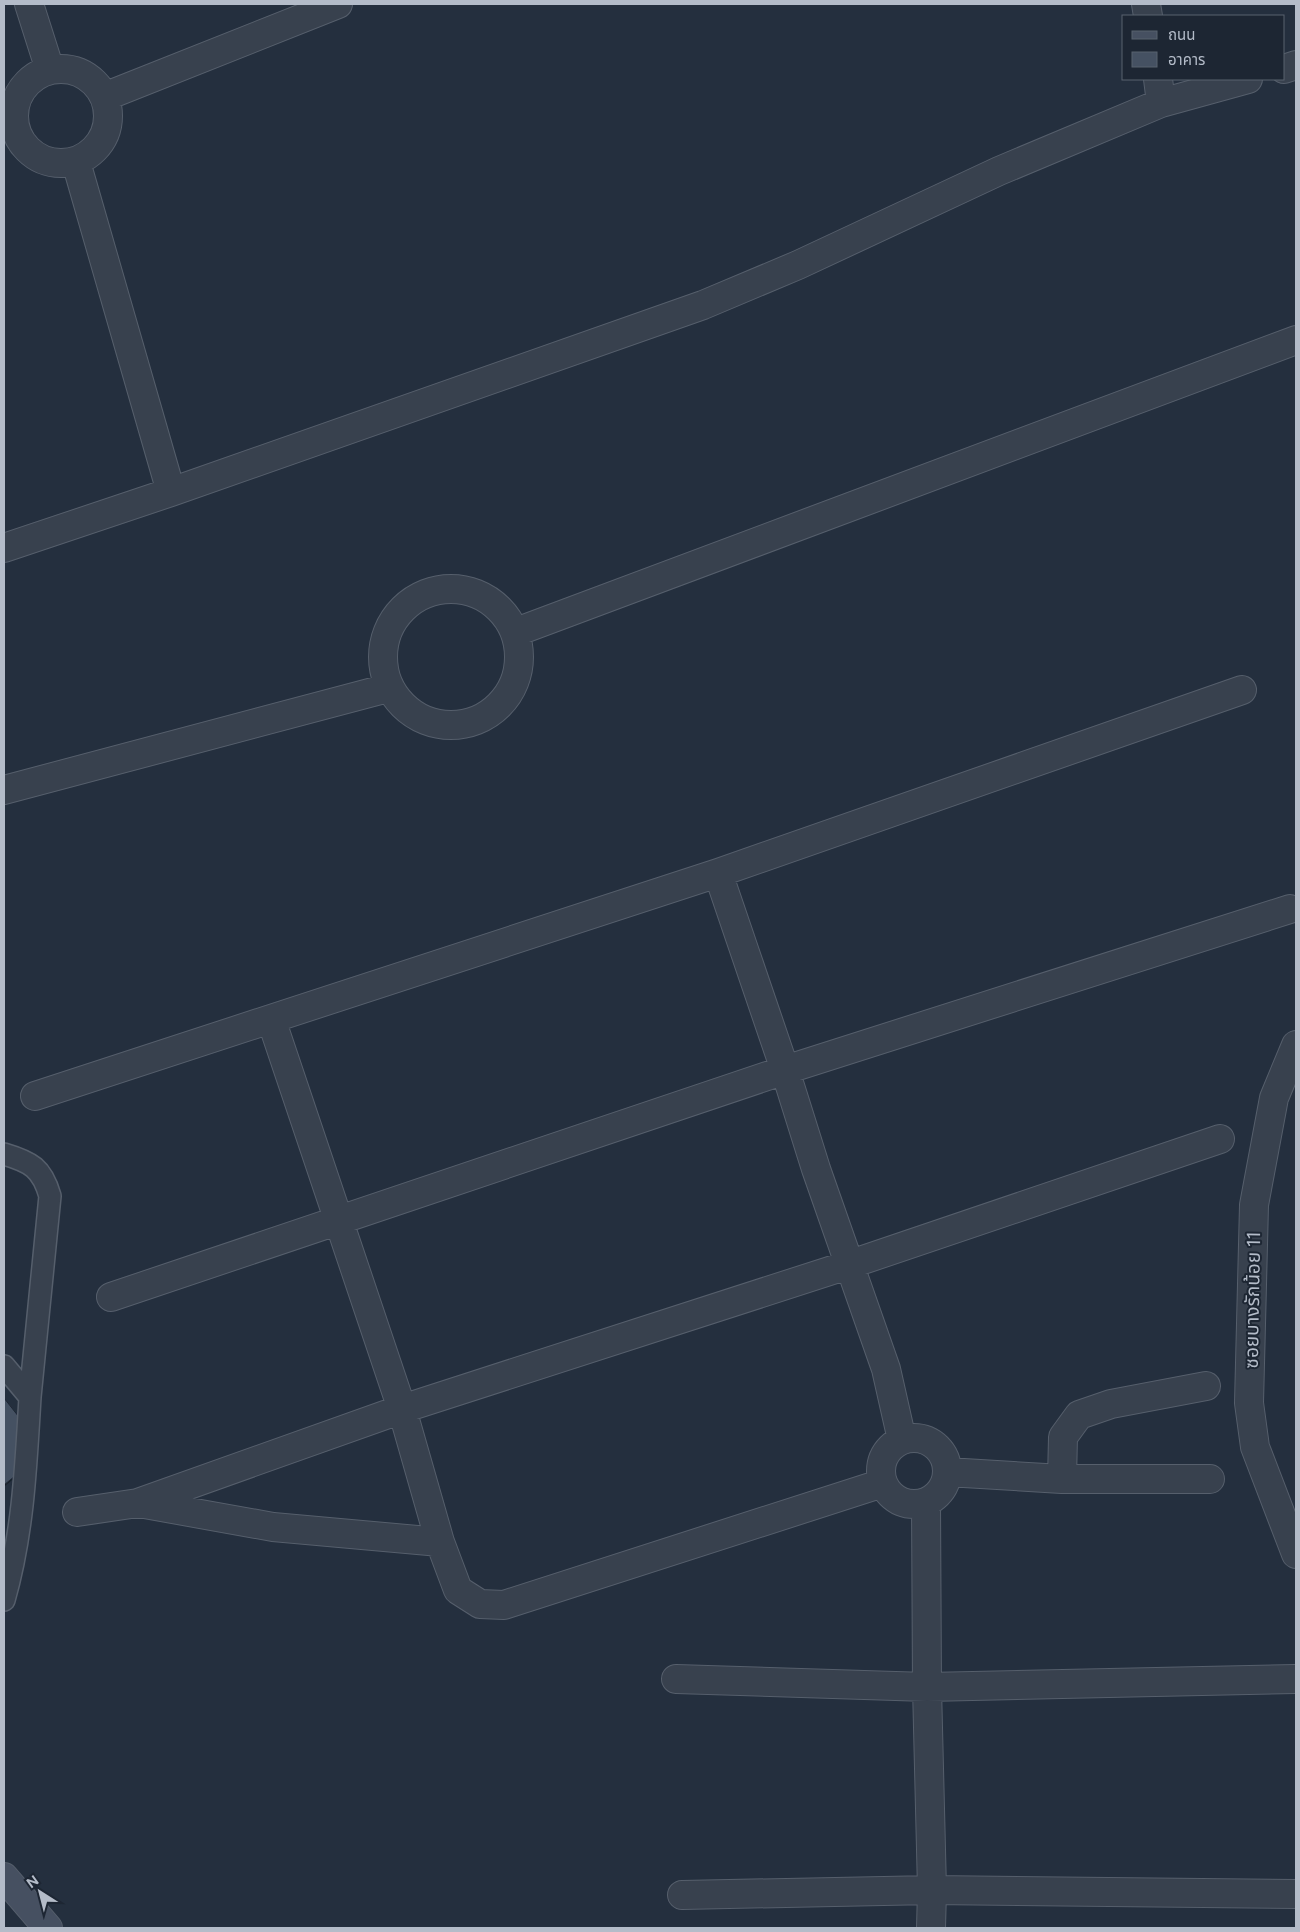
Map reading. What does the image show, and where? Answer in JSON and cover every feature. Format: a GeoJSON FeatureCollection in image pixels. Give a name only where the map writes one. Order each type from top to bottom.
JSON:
{"type":"FeatureCollection","features":[{"type":"Feature","properties":{"kind":"main road"},"geometry":{"type":"LineString","coordinates":[[4,1877],[48,1928]]}},
{"type":"Feature","properties":{"kind":"street"},"geometry":{"type":"LineString","coordinates":[[29,4],[50,70]]}},
{"type":"Feature","properties":{"kind":"street"},"geometry":{"type":"LineString","coordinates":[[104,97],[338,4]]}},
{"type":"Feature","properties":{"kind":"street"},"geometry":{"type":"LineString","coordinates":[[50,70],[76,71],[97,86],[104,97],[108,112],[107,128],[101,142],[90,154],[76,162],[58,164],[41,159],[10,137],[15,103],[29,82],[50,70]]}},
{"type":"Feature","properties":{"kind":"street"},"geometry":{"type":"LineString","coordinates":[[4,548],[171,492],[704,305],[798,264],[999,171],[1159,91],[1241,80]]}},
{"type":"Feature","properties":{"kind":"street"},"geometry":{"type":"LineString","coordinates":[[76,162],[171,492]]}},
{"type":"Feature","properties":{"kind":"street"},"geometry":{"type":"LineString","coordinates":[[516,632],[1296,340]]}},
{"type":"Feature","properties":{"kind":"street"},"geometry":{"type":"LineString","coordinates":[[460,587],[494,602],[516,632],[519,667],[505,698],[478,720],[444,726],[412,714],[388,688],[381,652],[384,643],[394,616],[423,593],[460,587]]}},
{"type":"Feature","properties":{"kind":"street"},"geometry":{"type":"LineString","coordinates":[[4,790],[388,688]]}},
{"type":"Feature","properties":{"kind":"street"},"geometry":{"type":"LineString","coordinates":[[35,1096],[718,873],[1242,690]]}},
{"type":"Feature","properties":{"kind":"street"},"geometry":{"type":"LineString","coordinates":[[718,873],[848,1264],[886,1369],[902,1440]]}},
{"type":"Feature","properties":{"kind":"street"},"geometry":{"type":"LineString","coordinates":[[111,1297],[785,1070],[1290,909]]}},
{"type":"Feature","properties":{"kind":"street"},"geometry":{"type":"LineString","coordinates":[[271,1019],[402,1410],[440,1542],[458,1590],[480,1604],[504,1604],[883,1483]]}},
{"type":"Feature","properties":{"kind":"street","name":"ซอยบางรักน้อย 11"},"geometry":{"type":"LineString","coordinates":[[1296,1045],[1274,1098],[1254,1205],[1249,1403],[1255,1447],[1296,1554]]}},
{"type":"Feature","properties":{"kind":"street"},"geometry":{"type":"LineString","coordinates":[[77,1512],[138,1503],[402,1410],[848,1264],[1220,1139]]}},
{"type":"Feature","properties":{"kind":"street"},"geometry":{"type":"LineString","coordinates":[[1062,1479],[1062,1437],[1079,1415],[1111,1404],[1206,1386]]}},
{"type":"Feature","properties":{"kind":"street"},"geometry":{"type":"LineString","coordinates":[[915,1438],[927,1441],[938,1448],[945,1460],[947,1472],[944,1485],[936,1496],[926,1502],[913,1505],[900,1502],[890,1495],[883,1483],[881,1471],[883,1458],[891,1448],[902,1440],[915,1438]]}},
{"type":"Feature","properties":{"kind":"street"},"geometry":{"type":"LineString","coordinates":[[947,1472],[1062,1479],[1210,1479]]}},
{"type":"Feature","properties":{"kind":"street"},"geometry":{"type":"LineString","coordinates":[[926,1502],[931,1928]]}},
{"type":"Feature","properties":{"kind":"street"},"geometry":{"type":"LineString","coordinates":[[138,1503],[273,1527],[440,1542]]}},
{"type":"Feature","properties":{"kind":"street"},"geometry":{"type":"LineString","coordinates":[[676,1679],[927,1687],[1295,1679]]}},
{"type":"Feature","properties":{"kind":"street"},"geometry":{"type":"LineString","coordinates":[[682,1894],[932,1890],[1296,1894]]}},
{"type":"Feature","properties":{"kind":"lane"},"geometry":{"type":"LineString","coordinates":[[4,1154],[22,1160],[39,1170],[45,1180],[50,1196],[30,1397],[24,1488],[14,1564],[4,1600]]}},
{"type":"Feature","properties":{"kind":"lane"},"geometry":{"type":"LineString","coordinates":[[4,1366],[30,1397]]}},
{"type":"Feature","properties":{"kind":"lane"},"geometry":{"type":"LineString","coordinates":[[4,1504],[24,1488]]}},
{"type":"Feature","properties":{"kind":"building"},"geometry":{"type":"Polygon","coordinates":[[[4,1398],[26,1426],[21,1471],[4,1485],[4,1398]]]}}]}
